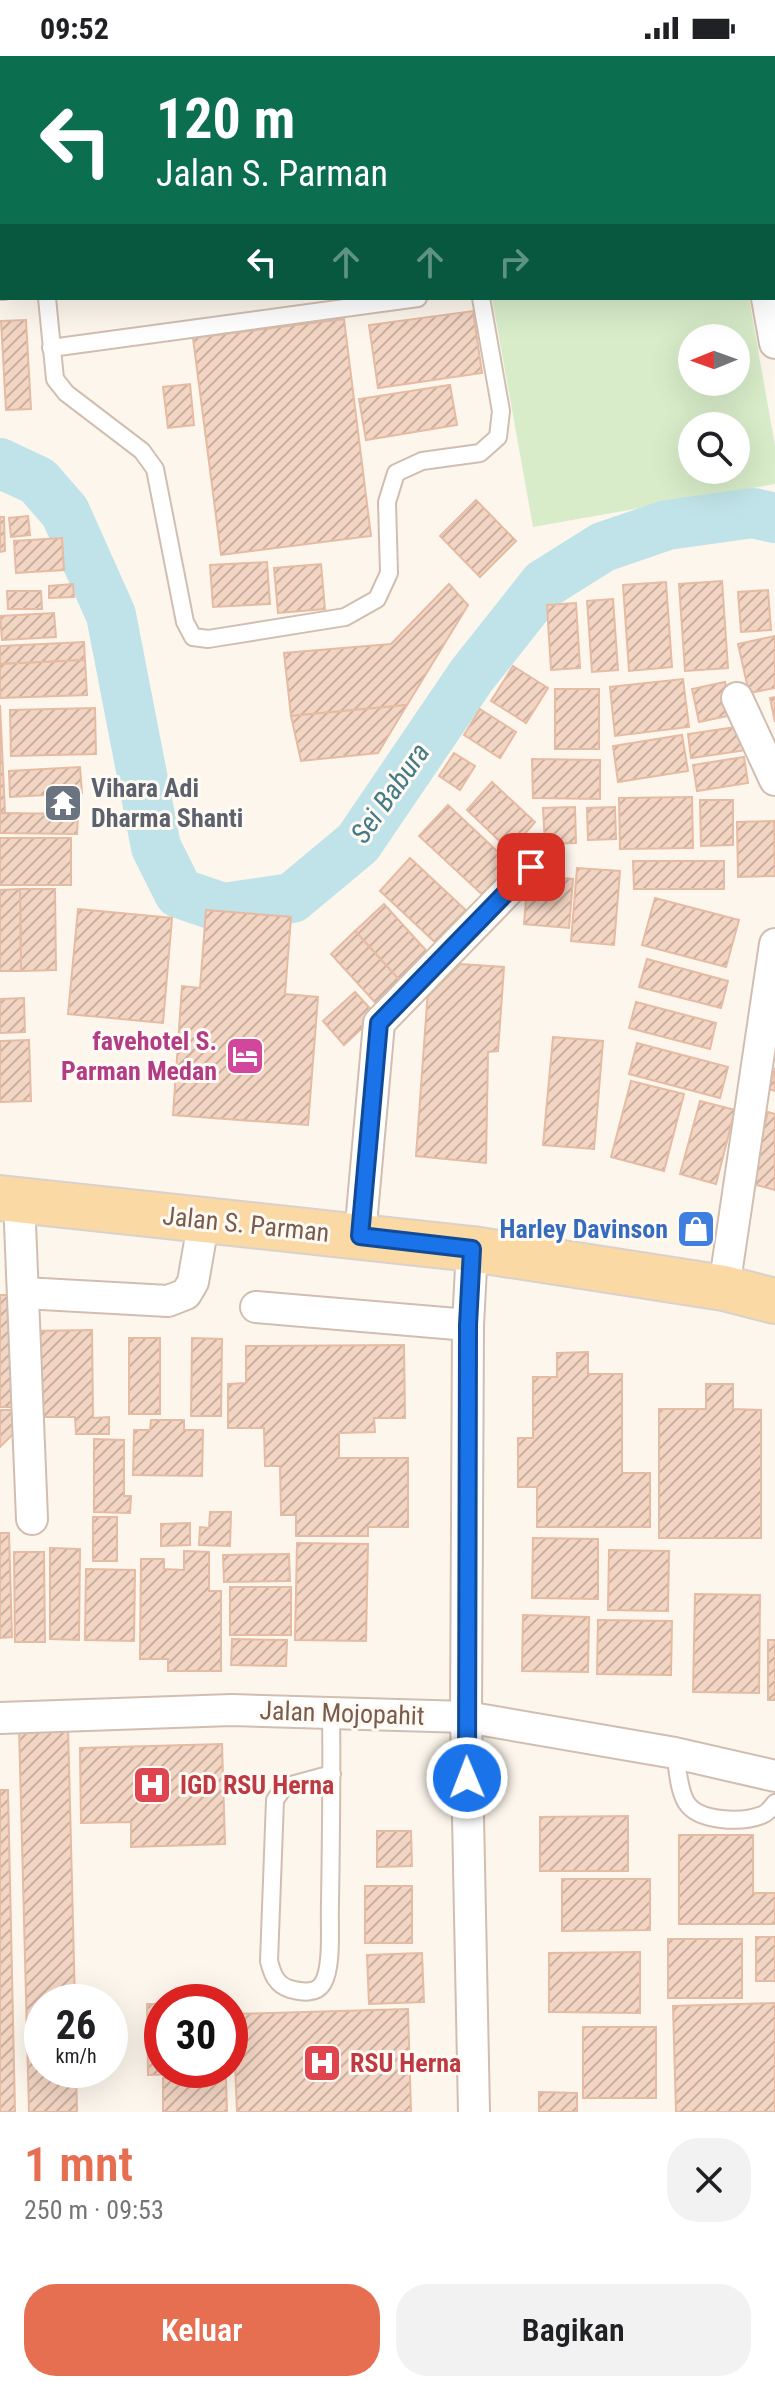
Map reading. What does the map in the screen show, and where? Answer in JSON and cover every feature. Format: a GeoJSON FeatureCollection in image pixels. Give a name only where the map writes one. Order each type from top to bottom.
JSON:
{"type":"FeatureCollection","features":[{"type":"Feature","properties":{"kind":"main road","name":"Jalan S. Parman"},"geometry":{"type":"LineString","coordinates":[[10,1198],[472,1249],[724,1288],[775,1301]]}},
{"type":"Feature","properties":{"kind":"street"},"geometry":{"type":"LineString","coordinates":[[767,300],[775,343]]}},
{"type":"Feature","properties":{"kind":"street"},"geometry":{"type":"LineString","coordinates":[[737,698],[775,780]]}},
{"type":"Feature","properties":{"kind":"street"},"geometry":{"type":"LineString","coordinates":[[360,1236],[379,1023],[531,867]]}},
{"type":"Feature","properties":{"kind":"street"},"geometry":{"type":"LineString","coordinates":[[724,1288],[775,944]]}},
{"type":"Feature","properties":{"kind":"street"},"geometry":{"type":"LineString","coordinates":[[10,1198],[24,1293],[32,1519]]}},
{"type":"Feature","properties":{"kind":"street"},"geometry":{"type":"LineString","coordinates":[[24,1293],[153,1301],[177,1299],[186,1294],[193,1282],[204,1219]]}},
{"type":"Feature","properties":{"kind":"street"},"geometry":{"type":"LineString","coordinates":[[472,1249],[468,1325],[466,1717],[474,2112]]}},
{"type":"Feature","properties":{"kind":"street"},"geometry":{"type":"LineString","coordinates":[[256,1307],[468,1325]]}},
{"type":"Feature","properties":{"kind":"street","name":"Jalan Mojopahit"},"geometry":{"type":"LineString","coordinates":[[0,1718],[217,1710],[466,1717],[675,1753],[775,1776]]}},
{"type":"Feature","properties":{"kind":"lane"},"geometry":{"type":"LineString","coordinates":[[47,300],[55,379],[66,393],[142,451],[155,469],[185,622],[193,637],[208,639],[345,617],[377,599],[389,573],[387,502],[396,473],[422,461],[480,453],[498,437],[501,411],[481,300]]}},
{"type":"Feature","properties":{"kind":"lane"},"geometry":{"type":"LineString","coordinates":[[51,348],[347,303],[390,300]]}},
{"type":"Feature","properties":{"kind":"lane"},"geometry":{"type":"LineString","coordinates":[[331,1712],[332,1774],[329,1945],[326,1975],[322,1986],[313,1991],[299,1992],[283,1987],[276,1980],[269,1961],[275,1800],[277,1792],[284,1787],[332,1774]]}},
{"type":"Feature","properties":{"kind":"lane"},"geometry":{"type":"LineString","coordinates":[[675,1753],[687,1804],[701,1815],[748,1819],[765,1815],[775,1803]]}},
{"type":"Feature","properties":{"kind":"green space"},"geometry":{"type":"Polygon","coordinates":[[[492,300],[749,300],[775,446],[775,484],[533,527],[492,300]]]}},
{"type":"Feature","properties":{"kind":"building"},"geometry":{"type":"Polygon","coordinates":[[[473,311],[482,373],[378,388],[369,325],[473,311]]]}},
{"type":"Feature","properties":{"kind":"building"},"geometry":{"type":"Polygon","coordinates":[[[344,319],[371,536],[221,555],[193,338],[344,319]]]}},
{"type":"Feature","properties":{"kind":"building"},"geometry":{"type":"Polygon","coordinates":[[[26,320],[31,409],[6,410],[1,321],[26,320]]]}},
{"type":"Feature","properties":{"kind":"building"},"geometry":{"type":"Polygon","coordinates":[[[190,384],[194,425],[168,428],[163,387],[190,384]]]}},
{"type":"Feature","properties":{"kind":"building"},"geometry":{"type":"Polygon","coordinates":[[[450,385],[457,425],[366,440],[359,399],[450,385]]]}},
{"type":"Feature","properties":{"kind":"building"},"geometry":{"type":"Polygon","coordinates":[[[476,500],[516,541],[480,577],[440,536],[476,500]]]}},
{"type":"Feature","properties":{"kind":"building"},"geometry":{"type":"Polygon","coordinates":[[[28,516],[30,535],[11,537],[9,518],[28,516]]]}},
{"type":"Feature","properties":{"kind":"building"},"geometry":{"type":"Polygon","coordinates":[[[0,517],[4,517],[5,551],[0,552],[0,517]]]}},
{"type":"Feature","properties":{"kind":"building"},"geometry":{"type":"Polygon","coordinates":[[[62,538],[64,570],[16,573],[14,541],[62,538]]]}},
{"type":"Feature","properties":{"kind":"building"},"geometry":{"type":"Polygon","coordinates":[[[267,562],[270,604],[213,607],[210,565],[267,562]]]}},
{"type":"Feature","properties":{"kind":"building"},"geometry":{"type":"Polygon","coordinates":[[[321,564],[325,609],[278,613],[274,568],[321,564]]]}},
{"type":"Feature","properties":{"kind":"building"},"geometry":{"type":"Polygon","coordinates":[[[722,581],[728,668],[685,671],[679,584],[722,581]]]}},
{"type":"Feature","properties":{"kind":"building"},"geometry":{"type":"Polygon","coordinates":[[[666,582],[672,667],[629,671],[623,585],[666,582]]]}},
{"type":"Feature","properties":{"kind":"building"},"geometry":{"type":"Polygon","coordinates":[[[73,584],[74,597],[49,598],[49,586],[73,584]]]}},
{"type":"Feature","properties":{"kind":"building"},"geometry":{"type":"Polygon","coordinates":[[[449,584],[468,605],[407,705],[291,716],[284,653],[391,644],[449,584]]]}},
{"type":"Feature","properties":{"kind":"building"},"geometry":{"type":"Polygon","coordinates":[[[768,590],[771,630],[741,632],[738,592],[768,590]]]}},
{"type":"Feature","properties":{"kind":"building"},"geometry":{"type":"Polygon","coordinates":[[[7,591],[41,591],[42,609],[8,609],[7,591]]]}},
{"type":"Feature","properties":{"kind":"building"},"geometry":{"type":"Polygon","coordinates":[[[613,599],[618,670],[592,672],[587,601],[613,599]]]}},
{"type":"Feature","properties":{"kind":"building"},"geometry":{"type":"Polygon","coordinates":[[[576,603],[580,668],[551,670],[547,605],[576,603]]]}},
{"type":"Feature","properties":{"kind":"building"},"geometry":{"type":"Polygon","coordinates":[[[54,613],[56,637],[2,640],[0,616],[54,613]]]}},
{"type":"Feature","properties":{"kind":"building"},"geometry":{"type":"Polygon","coordinates":[[[775,636],[775,688],[749,693],[738,644],[775,636]]]}},
{"type":"Feature","properties":{"kind":"building"},"geometry":{"type":"Polygon","coordinates":[[[84,642],[85,660],[0,664],[0,646],[84,642]]]}},
{"type":"Feature","properties":{"kind":"building"},"geometry":{"type":"Polygon","coordinates":[[[85,660],[87,695],[0,698],[0,664],[85,660]]]}},
{"type":"Feature","properties":{"kind":"building"},"geometry":{"type":"Polygon","coordinates":[[[513,666],[548,688],[526,723],[491,701],[513,666]]]}},
{"type":"Feature","properties":{"kind":"building"},"geometry":{"type":"Polygon","coordinates":[[[683,679],[689,727],[615,736],[610,687],[683,679]]]}},
{"type":"Feature","properties":{"kind":"building"},"geometry":{"type":"Polygon","coordinates":[[[725,682],[732,715],[699,722],[692,689],[725,682]]]}},
{"type":"Feature","properties":{"kind":"building"},"geometry":{"type":"Polygon","coordinates":[[[555,689],[599,689],[599,749],[555,749],[555,689]]]}},
{"type":"Feature","properties":{"kind":"building"},"geometry":{"type":"Polygon","coordinates":[[[775,697],[775,722],[770,698],[775,697]]]}},
{"type":"Feature","properties":{"kind":"building"},"geometry":{"type":"Polygon","coordinates":[[[0,705],[5,812],[0,813],[0,705]]]}},
{"type":"Feature","properties":{"kind":"building"},"geometry":{"type":"Polygon","coordinates":[[[407,705],[378,753],[301,761],[291,716],[407,705]]]}},
{"type":"Feature","properties":{"kind":"building"},"geometry":{"type":"Polygon","coordinates":[[[95,708],[96,754],[11,756],[10,710],[95,708]]]}},
{"type":"Feature","properties":{"kind":"building"},"geometry":{"type":"Polygon","coordinates":[[[480,709],[516,732],[500,758],[464,735],[480,709]]]}},
{"type":"Feature","properties":{"kind":"building"},"geometry":{"type":"Polygon","coordinates":[[[743,726],[747,750],[691,758],[688,734],[743,726]]]}},
{"type":"Feature","properties":{"kind":"building"},"geometry":{"type":"Polygon","coordinates":[[[682,735],[688,771],[618,782],[613,746],[682,735]]]}},
{"type":"Feature","properties":{"kind":"building"},"geometry":{"type":"Polygon","coordinates":[[[454,753],[475,766],[460,790],[439,776],[454,753]]]}},
{"type":"Feature","properties":{"kind":"building"},"geometry":{"type":"Polygon","coordinates":[[[744,757],[748,783],[697,791],[693,765],[744,757]]]}},
{"type":"Feature","properties":{"kind":"building"},"geometry":{"type":"Polygon","coordinates":[[[532,759],[600,760],[600,799],[533,798],[532,759]]]}},
{"type":"Feature","properties":{"kind":"building"},"geometry":{"type":"Polygon","coordinates":[[[80,767],[82,793],[10,797],[9,771],[80,767]]]}},
{"type":"Feature","properties":{"kind":"building"},"geometry":{"type":"Polygon","coordinates":[[[492,782],[535,822],[510,851],[467,810],[492,782]]]}},
{"type":"Feature","properties":{"kind":"building"},"geometry":{"type":"Polygon","coordinates":[[[692,797],[693,848],[620,849],[619,798],[692,797]]]}},
{"type":"Feature","properties":{"kind":"building"},"geometry":{"type":"Polygon","coordinates":[[[700,800],[733,800],[733,845],[701,846],[700,800]]]}},
{"type":"Feature","properties":{"kind":"building"},"geometry":{"type":"Polygon","coordinates":[[[448,805],[514,867],[486,898],[419,836],[448,805]]]}},
{"type":"Feature","properties":{"kind":"building"},"geometry":{"type":"Polygon","coordinates":[[[575,807],[576,843],[545,844],[543,808],[575,807]]]}},
{"type":"Feature","properties":{"kind":"building"},"geometry":{"type":"Polygon","coordinates":[[[615,807],[616,839],[588,840],[587,808],[615,807]]]}},
{"type":"Feature","properties":{"kind":"building"},"geometry":{"type":"Polygon","coordinates":[[[0,813],[78,814],[77,834],[0,833],[0,813]]]}},
{"type":"Feature","properties":{"kind":"building"},"geometry":{"type":"Polygon","coordinates":[[[774,821],[775,876],[738,877],[737,822],[774,821]]]}},
{"type":"Feature","properties":{"kind":"building"},"geometry":{"type":"Polygon","coordinates":[[[0,838],[71,838],[71,885],[0,885],[0,838]]]}},
{"type":"Feature","properties":{"kind":"building"},"geometry":{"type":"Polygon","coordinates":[[[410,858],[469,913],[439,946],[380,891],[410,858]]]}},
{"type":"Feature","properties":{"kind":"building"},"geometry":{"type":"Polygon","coordinates":[[[633,861],[724,861],[724,889],[634,889],[633,861]]]}},
{"type":"Feature","properties":{"kind":"building"},"geometry":{"type":"Polygon","coordinates":[[[577,868],[620,871],[614,945],[571,941],[577,868]]]}},
{"type":"Feature","properties":{"kind":"building"},"geometry":{"type":"Polygon","coordinates":[[[528,875],[573,879],[569,928],[524,924],[528,875]]]}},
{"type":"Feature","properties":{"kind":"building"},"geometry":{"type":"Polygon","coordinates":[[[20,889],[55,889],[56,970],[21,971],[20,889]]]}},
{"type":"Feature","properties":{"kind":"building"},"geometry":{"type":"Polygon","coordinates":[[[20,889],[21,971],[0,971],[0,890],[20,889]]]}},
{"type":"Feature","properties":{"kind":"building"},"geometry":{"type":"Polygon","coordinates":[[[655,898],[739,920],[726,967],[642,945],[655,898]]]}},
{"type":"Feature","properties":{"kind":"building"},"geometry":{"type":"Polygon","coordinates":[[[384,904],[432,957],[403,984],[355,931],[384,904]]]}},
{"type":"Feature","properties":{"kind":"building"},"geometry":{"type":"Polygon","coordinates":[[[78,909],[172,918],[163,1023],[68,1014],[78,909]]]}},
{"type":"Feature","properties":{"kind":"building","name":"favehotel S. Parman Medan"},"geometry":{"type":"Polygon","coordinates":[[[206,910],[291,917],[285,994],[318,997],[308,1125],[173,1115],[182,986],[200,988],[206,910]]]}},
{"type":"Feature","properties":{"kind":"building"},"geometry":{"type":"Polygon","coordinates":[[[355,931],[403,984],[381,1009],[331,954],[355,931]]]}},
{"type":"Feature","properties":{"kind":"building"},"geometry":{"type":"Polygon","coordinates":[[[647,959],[728,981],[721,1008],[639,987],[647,959]]]}},
{"type":"Feature","properties":{"kind":"building"},"geometry":{"type":"Polygon","coordinates":[[[430,962],[504,967],[498,1051],[488,1052],[486,1163],[416,1156],[430,962]]]}},
{"type":"Feature","properties":{"kind":"building"},"geometry":{"type":"Polygon","coordinates":[[[355,992],[376,1015],[344,1045],[323,1021],[355,992]]]}},
{"type":"Feature","properties":{"kind":"building"},"geometry":{"type":"Polygon","coordinates":[[[24,998],[25,1032],[0,1033],[0,999],[24,998]]]}},
{"type":"Feature","properties":{"kind":"building"},"geometry":{"type":"Polygon","coordinates":[[[636,1002],[716,1023],[710,1049],[629,1028],[636,1002]]]}},
{"type":"Feature","properties":{"kind":"building"},"geometry":{"type":"Polygon","coordinates":[[[553,1037],[603,1041],[594,1149],[543,1145],[553,1037]]]}},
{"type":"Feature","properties":{"kind":"building"},"geometry":{"type":"Polygon","coordinates":[[[29,1040],[31,1101],[0,1102],[0,1041],[29,1040]]]}},
{"type":"Feature","properties":{"kind":"building"},"geometry":{"type":"Polygon","coordinates":[[[637,1043],[728,1067],[720,1098],[629,1074],[637,1043]]]}},
{"type":"Feature","properties":{"kind":"building"},"geometry":{"type":"Polygon","coordinates":[[[775,1068],[775,1091],[769,1089],[775,1068]]]}},
{"type":"Feature","properties":{"kind":"building"},"geometry":{"type":"Polygon","coordinates":[[[631,1081],[684,1094],[664,1171],[611,1157],[631,1081]]]}},
{"type":"Feature","properties":{"kind":"building"},"geometry":{"type":"Polygon","coordinates":[[[700,1101],[735,1110],[716,1184],[680,1174],[700,1101]]]}},
{"type":"Feature","properties":{"kind":"building"},"geometry":{"type":"Polygon","coordinates":[[[768,1112],[775,1114],[775,1190],[749,1183],[768,1112]]]}},
{"type":"Feature","properties":{"kind":"building"},"geometry":{"type":"Polygon","coordinates":[[[0,1295],[18,1295],[20,1407],[0,1407],[0,1295]]]}},
{"type":"Feature","properties":{"kind":"building"},"geometry":{"type":"Polygon","coordinates":[[[92,1330],[93,1418],[109,1417],[109,1434],[76,1434],[75,1417],[32,1417],[30,1331],[92,1330]]]}},
{"type":"Feature","properties":{"kind":"building"},"geometry":{"type":"Polygon","coordinates":[[[129,1338],[160,1338],[160,1414],[129,1414],[129,1338]]]}},
{"type":"Feature","properties":{"kind":"building"},"geometry":{"type":"Polygon","coordinates":[[[192,1338],[222,1339],[221,1416],[191,1416],[192,1338]]]}},
{"type":"Feature","properties":{"kind":"building"},"geometry":{"type":"Polygon","coordinates":[[[404,1345],[405,1418],[374,1418],[375,1432],[339,1433],[339,1458],[408,1458],[408,1527],[368,1527],[368,1536],[296,1536],[296,1515],[281,1515],[280,1466],[265,1466],[264,1428],[228,1428],[228,1384],[246,1383],[246,1346],[404,1345]]]}},
{"type":"Feature","properties":{"kind":"building"},"geometry":{"type":"Polygon","coordinates":[[[588,1352],[588,1374],[622,1374],[622,1473],[650,1473],[650,1527],[537,1527],[537,1487],[518,1487],[518,1438],[533,1438],[533,1377],[557,1377],[557,1353],[588,1352]]]}},
{"type":"Feature","properties":{"kind":"building"},"geometry":{"type":"Polygon","coordinates":[[[706,1384],[733,1384],[733,1409],[761,1410],[761,1538],[659,1538],[659,1409],[706,1409],[706,1384]]]}},
{"type":"Feature","properties":{"kind":"building"},"geometry":{"type":"Polygon","coordinates":[[[0,1410],[14,1410],[13,1434],[0,1447],[0,1410]]]}},
{"type":"Feature","properties":{"kind":"building"},"geometry":{"type":"Polygon","coordinates":[[[151,1420],[184,1420],[184,1430],[203,1430],[202,1476],[133,1475],[134,1430],[150,1430],[151,1420]]]}},
{"type":"Feature","properties":{"kind":"building"},"geometry":{"type":"Polygon","coordinates":[[[94,1439],[124,1440],[124,1496],[131,1496],[130,1513],[94,1512],[94,1439]]]}},
{"type":"Feature","properties":{"kind":"building"},"geometry":{"type":"Polygon","coordinates":[[[210,1512],[231,1512],[230,1546],[199,1545],[200,1527],[209,1528],[210,1512]]]}},
{"type":"Feature","properties":{"kind":"building"},"geometry":{"type":"Polygon","coordinates":[[[93,1517],[117,1517],[117,1561],[93,1561],[93,1517]]]}},
{"type":"Feature","properties":{"kind":"building"},"geometry":{"type":"Polygon","coordinates":[[[190,1523],[190,1545],[161,1546],[161,1524],[190,1523]]]}},
{"type":"Feature","properties":{"kind":"building"},"geometry":{"type":"Polygon","coordinates":[[[0,1533],[9,1533],[12,1637],[0,1638],[0,1533]]]}},
{"type":"Feature","properties":{"kind":"building"},"geometry":{"type":"Polygon","coordinates":[[[533,1538],[598,1539],[598,1599],[532,1598],[533,1538]]]}},
{"type":"Feature","properties":{"kind":"building"},"geometry":{"type":"Polygon","coordinates":[[[297,1543],[368,1544],[366,1641],[295,1640],[297,1543]]]}},
{"type":"Feature","properties":{"kind":"building"},"geometry":{"type":"Polygon","coordinates":[[[50,1548],[80,1549],[79,1640],[50,1639],[50,1548]]]}},
{"type":"Feature","properties":{"kind":"building"},"geometry":{"type":"Polygon","coordinates":[[[609,1550],[669,1551],[668,1611],[608,1610],[609,1550]]]}},
{"type":"Feature","properties":{"kind":"building"},"geometry":{"type":"Polygon","coordinates":[[[184,1551],[209,1552],[209,1591],[221,1591],[221,1671],[168,1671],[168,1659],[140,1659],[141,1559],[164,1559],[164,1569],[184,1570],[184,1551]]]}},
{"type":"Feature","properties":{"kind":"building"},"geometry":{"type":"Polygon","coordinates":[[[14,1552],[44,1552],[45,1642],[15,1642],[14,1552]]]}},
{"type":"Feature","properties":{"kind":"building"},"geometry":{"type":"Polygon","coordinates":[[[289,1554],[290,1581],[224,1582],[223,1555],[289,1554]]]}},
{"type":"Feature","properties":{"kind":"building"},"geometry":{"type":"Polygon","coordinates":[[[86,1569],[135,1570],[134,1641],[85,1640],[86,1569]]]}},
{"type":"Feature","properties":{"kind":"building"},"geometry":{"type":"Polygon","coordinates":[[[230,1587],[291,1587],[291,1635],[230,1635],[230,1587]]]}},
{"type":"Feature","properties":{"kind":"building"},"geometry":{"type":"Polygon","coordinates":[[[695,1594],[760,1595],[759,1693],[693,1692],[695,1594]]]}},
{"type":"Feature","properties":{"kind":"building"},"geometry":{"type":"Polygon","coordinates":[[[523,1615],[589,1617],[588,1672],[522,1671],[523,1615]]]}},
{"type":"Feature","properties":{"kind":"building"},"geometry":{"type":"Polygon","coordinates":[[[598,1620],[672,1621],[671,1675],[597,1674],[598,1620]]]}},
{"type":"Feature","properties":{"kind":"building"},"geometry":{"type":"Polygon","coordinates":[[[232,1639],[287,1640],[286,1666],[231,1665],[232,1639]]]}},
{"type":"Feature","properties":{"kind":"building"},"geometry":{"type":"Polygon","coordinates":[[[768,1640],[775,1640],[775,1700],[768,1700],[768,1640]]]}},
{"type":"Feature","properties":{"kind":"building"},"geometry":{"type":"Polygon","coordinates":[[[68,1726],[75,1984],[26,1984],[19,1727],[68,1726]]]}},
{"type":"Feature","properties":{"kind":"building","name":"IGD RSU Herna"},"geometry":{"type":"Polygon","coordinates":[[[222,1744],[225,1844],[131,1847],[131,1822],[81,1823],[80,1748],[222,1744]]]}},
{"type":"Feature","properties":{"kind":"building"},"geometry":{"type":"Polygon","coordinates":[[[0,1790],[8,1790],[15,2112],[0,2112],[0,1790]]]}},
{"type":"Feature","properties":{"kind":"building"},"geometry":{"type":"Polygon","coordinates":[[[628,1816],[628,1871],[540,1871],[540,1817],[628,1816]]]}},
{"type":"Feature","properties":{"kind":"building"},"geometry":{"type":"Polygon","coordinates":[[[377,1831],[411,1831],[412,1866],[377,1867],[377,1831]]]}},
{"type":"Feature","properties":{"kind":"building"},"geometry":{"type":"Polygon","coordinates":[[[679,1835],[753,1835],[753,1893],[775,1893],[775,1924],[679,1924],[679,1835]]]}},
{"type":"Feature","properties":{"kind":"building"},"geometry":{"type":"Polygon","coordinates":[[[562,1879],[650,1879],[650,1930],[562,1931],[562,1879]]]}},
{"type":"Feature","properties":{"kind":"building"},"geometry":{"type":"Polygon","coordinates":[[[365,1886],[412,1886],[412,1943],[365,1943],[365,1886]]]}},
{"type":"Feature","properties":{"kind":"building"},"geometry":{"type":"Polygon","coordinates":[[[756,1937],[775,1937],[775,1981],[756,1981],[756,1937]]]}},
{"type":"Feature","properties":{"kind":"building"},"geometry":{"type":"Polygon","coordinates":[[[668,1939],[742,1939],[742,1998],[668,1998],[668,1939]]]}},
{"type":"Feature","properties":{"kind":"building"},"geometry":{"type":"Polygon","coordinates":[[[640,1952],[640,2013],[549,2012],[549,1953],[640,1952]]]}},
{"type":"Feature","properties":{"kind":"building"},"geometry":{"type":"Polygon","coordinates":[[[422,1953],[424,2002],[369,2004],[367,1955],[422,1953]]]}},
{"type":"Feature","properties":{"kind":"building"},"geometry":{"type":"Polygon","coordinates":[[[775,2003],[775,2112],[676,2112],[673,2006],[775,2003]]]}},
{"type":"Feature","properties":{"kind":"building","name":"RSU Herna"},"geometry":{"type":"Polygon","coordinates":[[[408,2009],[411,2112],[237,2112],[236,2088],[248,2088],[248,2014],[408,2009]]]}},
{"type":"Feature","properties":{"kind":"building"},"geometry":{"type":"Polygon","coordinates":[[[583,2027],[656,2027],[656,2098],[583,2098],[583,2027]]]}},
{"type":"Feature","properties":{"kind":"building"},"geometry":{"type":"Polygon","coordinates":[[[28,2088],[76,2088],[77,2112],[29,2112],[28,2088]]]}},
{"type":"Feature","properties":{"kind":"building"},"geometry":{"type":"Polygon","coordinates":[[[163,2088],[226,2088],[227,2112],[163,2112],[163,2088]]]}},
{"type":"Feature","properties":{"kind":"building"},"geometry":{"type":"Polygon","coordinates":[[[539,2092],[577,2093],[577,2112],[539,2112],[539,2092]]]}},
{"type":"Feature","properties":{"kind":"waterway","name":"Sei Babura"},"geometry":{"type":"LineString","coordinates":[[0,463],[38,481],[65,512],[111,615],[156,847],[179,893],[223,908],[292,898],[358,843],[472,675],[544,584],[603,547],[667,525],[753,513],[775,518]]}},
{"type":"Feature","properties":{"kind":"place","name":"Vihara Adi Dharma Shanti"},"geometry":{"type":"Point","coordinates":[63,803]}},
{"type":"Feature","properties":{"kind":"place","name":"favehotel S. Parman Medan"},"geometry":{"type":"Point","coordinates":[245,1056]}},
{"type":"Feature","properties":{"kind":"place","name":"Harley Davinson"},"geometry":{"type":"Point","coordinates":[696,1229]}},
{"type":"Feature","properties":{"kind":"place","name":"IGD RSU Herna"},"geometry":{"type":"Point","coordinates":[152,1785]}},
{"type":"Feature","properties":{"kind":"place","name":"RSU Herna"},"geometry":{"type":"Point","coordinates":[322,2063]}},
{"type":"Feature","properties":{"kind":"route"},"geometry":{"type":"LineString","coordinates":[[467,1778],[468,1325],[472,1249],[360,1236],[379,1023],[531,867]]}}]}
